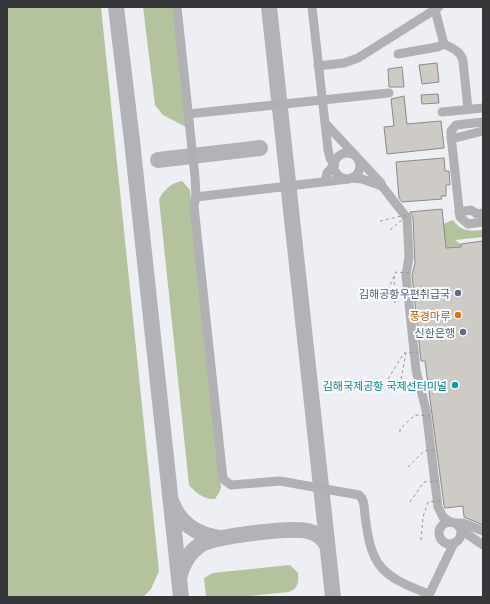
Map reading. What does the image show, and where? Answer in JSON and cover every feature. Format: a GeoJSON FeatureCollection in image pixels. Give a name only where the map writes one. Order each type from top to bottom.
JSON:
{"type":"FeatureCollection","features":[{"type":"Feature","properties":{"kind":"lane"},"geometry":{"type":"LineString","coordinates":[[177,7],[196,197],[194,206],[223,479],[230,485],[280,481],[359,495],[364,503],[369,542],[379,565],[396,581],[428,595],[444,561],[454,544],[459,539],[460,530]]}},
{"type":"Feature","properties":{"kind":"lane"},"geometry":{"type":"LineString","coordinates":[[312,7],[322,100],[327,125],[329,154],[336,173],[340,176],[362,179],[382,186]]}},
{"type":"Feature","properties":{"kind":"lane"},"geometry":{"type":"LineString","coordinates":[[318,66],[344,63],[358,58],[437,8],[444,44]]}},
{"type":"Feature","properties":{"kind":"lane"},"geometry":{"type":"LineString","coordinates":[[398,54],[437,47],[444,44],[456,50],[462,57],[468,109]]}},
{"type":"Feature","properties":{"kind":"lane"},"geometry":{"type":"LineString","coordinates":[[188,114],[389,93]]}},
{"type":"Feature","properties":{"kind":"lane"},"geometry":{"type":"LineString","coordinates":[[442,112],[483,108]]}},
{"type":"Feature","properties":{"kind":"lane"},"geometry":{"type":"LineString","coordinates":[[483,122],[456,125],[451,131],[459,212],[463,221],[468,224],[483,222]]}},
{"type":"Feature","properties":{"kind":"lane"},"geometry":{"type":"LineString","coordinates":[[327,125],[381,183],[407,218],[409,257],[406,275],[416,370],[426,410],[438,507],[449,521],[483,545]]}},
{"type":"Feature","properties":{"kind":"lane"},"geometry":{"type":"LineString","coordinates":[[451,139],[483,131]]}},
{"type":"Feature","properties":{"kind":"lane"},"geometry":{"type":"LineString","coordinates":[[196,197],[350,178],[356,176],[360,169],[359,160],[354,154],[345,153],[338,157],[334,165],[327,173],[325,181]]}},
{"type":"Feature","properties":{"kind":"lane"},"geometry":{"type":"LineString","coordinates":[[459,212],[471,210],[477,214],[483,213]]}},
{"type":"Feature","properties":{"kind":"lane"},"geometry":{"type":"LineString","coordinates":[[444,561],[443,541],[439,535],[440,528],[449,521],[463,523],[483,531]]}},
{"type":"Feature","properties":{"kind":"lane"},"geometry":{"type":"LineString","coordinates":[[443,541],[454,544]]}},
{"type":"Feature","properties":{"kind":"path"},"geometry":{"type":"LineString","coordinates":[[380,221],[410,214],[390,230]]}},
{"type":"Feature","properties":{"kind":"path"},"geometry":{"type":"LineString","coordinates":[[383,301],[396,272],[411,273]]}},
{"type":"Feature","properties":{"kind":"path"},"geometry":{"type":"LineString","coordinates":[[394,276],[395,305]]}},
{"type":"Feature","properties":{"kind":"path"},"geometry":{"type":"LineString","coordinates":[[388,378],[404,353],[419,352]]}},
{"type":"Feature","properties":{"kind":"path"},"geometry":{"type":"LineString","coordinates":[[401,379],[406,353]]}},
{"type":"Feature","properties":{"kind":"path"},"geometry":{"type":"LineString","coordinates":[[400,432],[400,429],[415,415],[431,416]]}},
{"type":"Feature","properties":{"kind":"path"},"geometry":{"type":"LineString","coordinates":[[408,467],[424,451],[435,450]]}},
{"type":"Feature","properties":{"kind":"path"},"geometry":{"type":"LineString","coordinates":[[410,502],[424,482],[438,481]]}},
{"type":"Feature","properties":{"kind":"path"},"geometry":{"type":"LineString","coordinates":[[421,540],[423,517],[428,502],[440,501]]}},
{"type":"Feature","properties":{"kind":"green space"},"geometry":{"type":"Polygon","coordinates":[[[7,7],[101,7],[159,571],[151,589],[143,597],[7,597],[7,7]]]}},
{"type":"Feature","properties":{"kind":"green space"},"geometry":{"type":"Polygon","coordinates":[[[143,7],[174,7],[188,128],[163,115],[155,105],[143,7]]]}},
{"type":"Feature","properties":{"kind":"green space"},"geometry":{"type":"Polygon","coordinates":[[[182,181],[190,190],[221,487],[215,499],[200,495],[189,485],[159,199],[169,187],[182,181]]]}},
{"type":"Feature","properties":{"kind":"green space"},"geometry":{"type":"Polygon","coordinates":[[[453,220],[459,227],[466,230],[483,230],[483,237],[455,240],[461,244],[461,247],[446,248],[443,224],[453,220]]]}},
{"type":"Feature","properties":{"kind":"green space"},"geometry":{"type":"Polygon","coordinates":[[[290,565],[298,573],[298,579],[296,587],[289,592],[239,597],[206,597],[204,578],[213,573],[290,565]]]}},
{"type":"Feature","properties":{"kind":"building"},"geometry":{"type":"Polygon","coordinates":[[[437,63],[439,82],[422,84],[419,65],[437,63]]]}},
{"type":"Feature","properties":{"kind":"building"},"geometry":{"type":"Polygon","coordinates":[[[402,67],[404,87],[389,87],[388,69],[402,67]]]}},
{"type":"Feature","properties":{"kind":"building"},"geometry":{"type":"Polygon","coordinates":[[[438,94],[439,103],[422,104],[421,95],[438,94]]]}},
{"type":"Feature","properties":{"kind":"building"},"geometry":{"type":"Polygon","coordinates":[[[404,96],[407,124],[441,121],[444,148],[387,154],[384,127],[394,126],[391,99],[404,96]]]}},
{"type":"Feature","properties":{"kind":"building"},"geometry":{"type":"Polygon","coordinates":[[[444,158],[445,171],[449,171],[450,185],[446,185],[446,196],[441,196],[442,199],[402,202],[399,198],[396,162],[444,158]]]}},
{"type":"Feature","properties":{"kind":"building","name":"김해국제공항 국제선터미널"},"geometry":{"type":"Polygon","coordinates":[[[442,209],[446,248],[461,247],[461,244],[483,241],[483,525],[464,517],[463,506],[445,508],[425,361],[421,361],[412,275],[415,263],[413,218],[410,212],[442,209]]]}},
{"type":"Feature","properties":{"kind":"taxiway"},"geometry":{"type":"LineString","coordinates":[[116,7],[132,141],[181,597]]}},
{"type":"Feature","properties":{"kind":"taxiway"},"geometry":{"type":"LineString","coordinates":[[269,7],[333,597]]}},
{"type":"Feature","properties":{"kind":"taxiway"},"geometry":{"type":"LineString","coordinates":[[158,160],[260,148]]}},
{"type":"Feature","properties":{"kind":"taxiway"},"geometry":{"type":"LineString","coordinates":[[172,503],[175,510],[185,523],[197,531],[220,538]]}},
{"type":"Feature","properties":{"kind":"taxiway"},"geometry":{"type":"LineString","coordinates":[[179,578],[186,560],[196,548],[200,545],[221,538],[270,531],[299,530],[317,534],[327,545]]}},
{"type":"Feature","properties":{"kind":"place","name":"김해공항우편취급국"},"geometry":{"type":"Point","coordinates":[458,293]}},
{"type":"Feature","properties":{"kind":"place","name":"풍경마루"},"geometry":{"type":"Point","coordinates":[458,315]}},
{"type":"Feature","properties":{"kind":"place","name":"신한은행"},"geometry":{"type":"Point","coordinates":[463,332]}},
{"type":"Feature","properties":{"kind":"place","name":"김해국제공항 국제선터미널"},"geometry":{"type":"Point","coordinates":[455,385]}}]}
